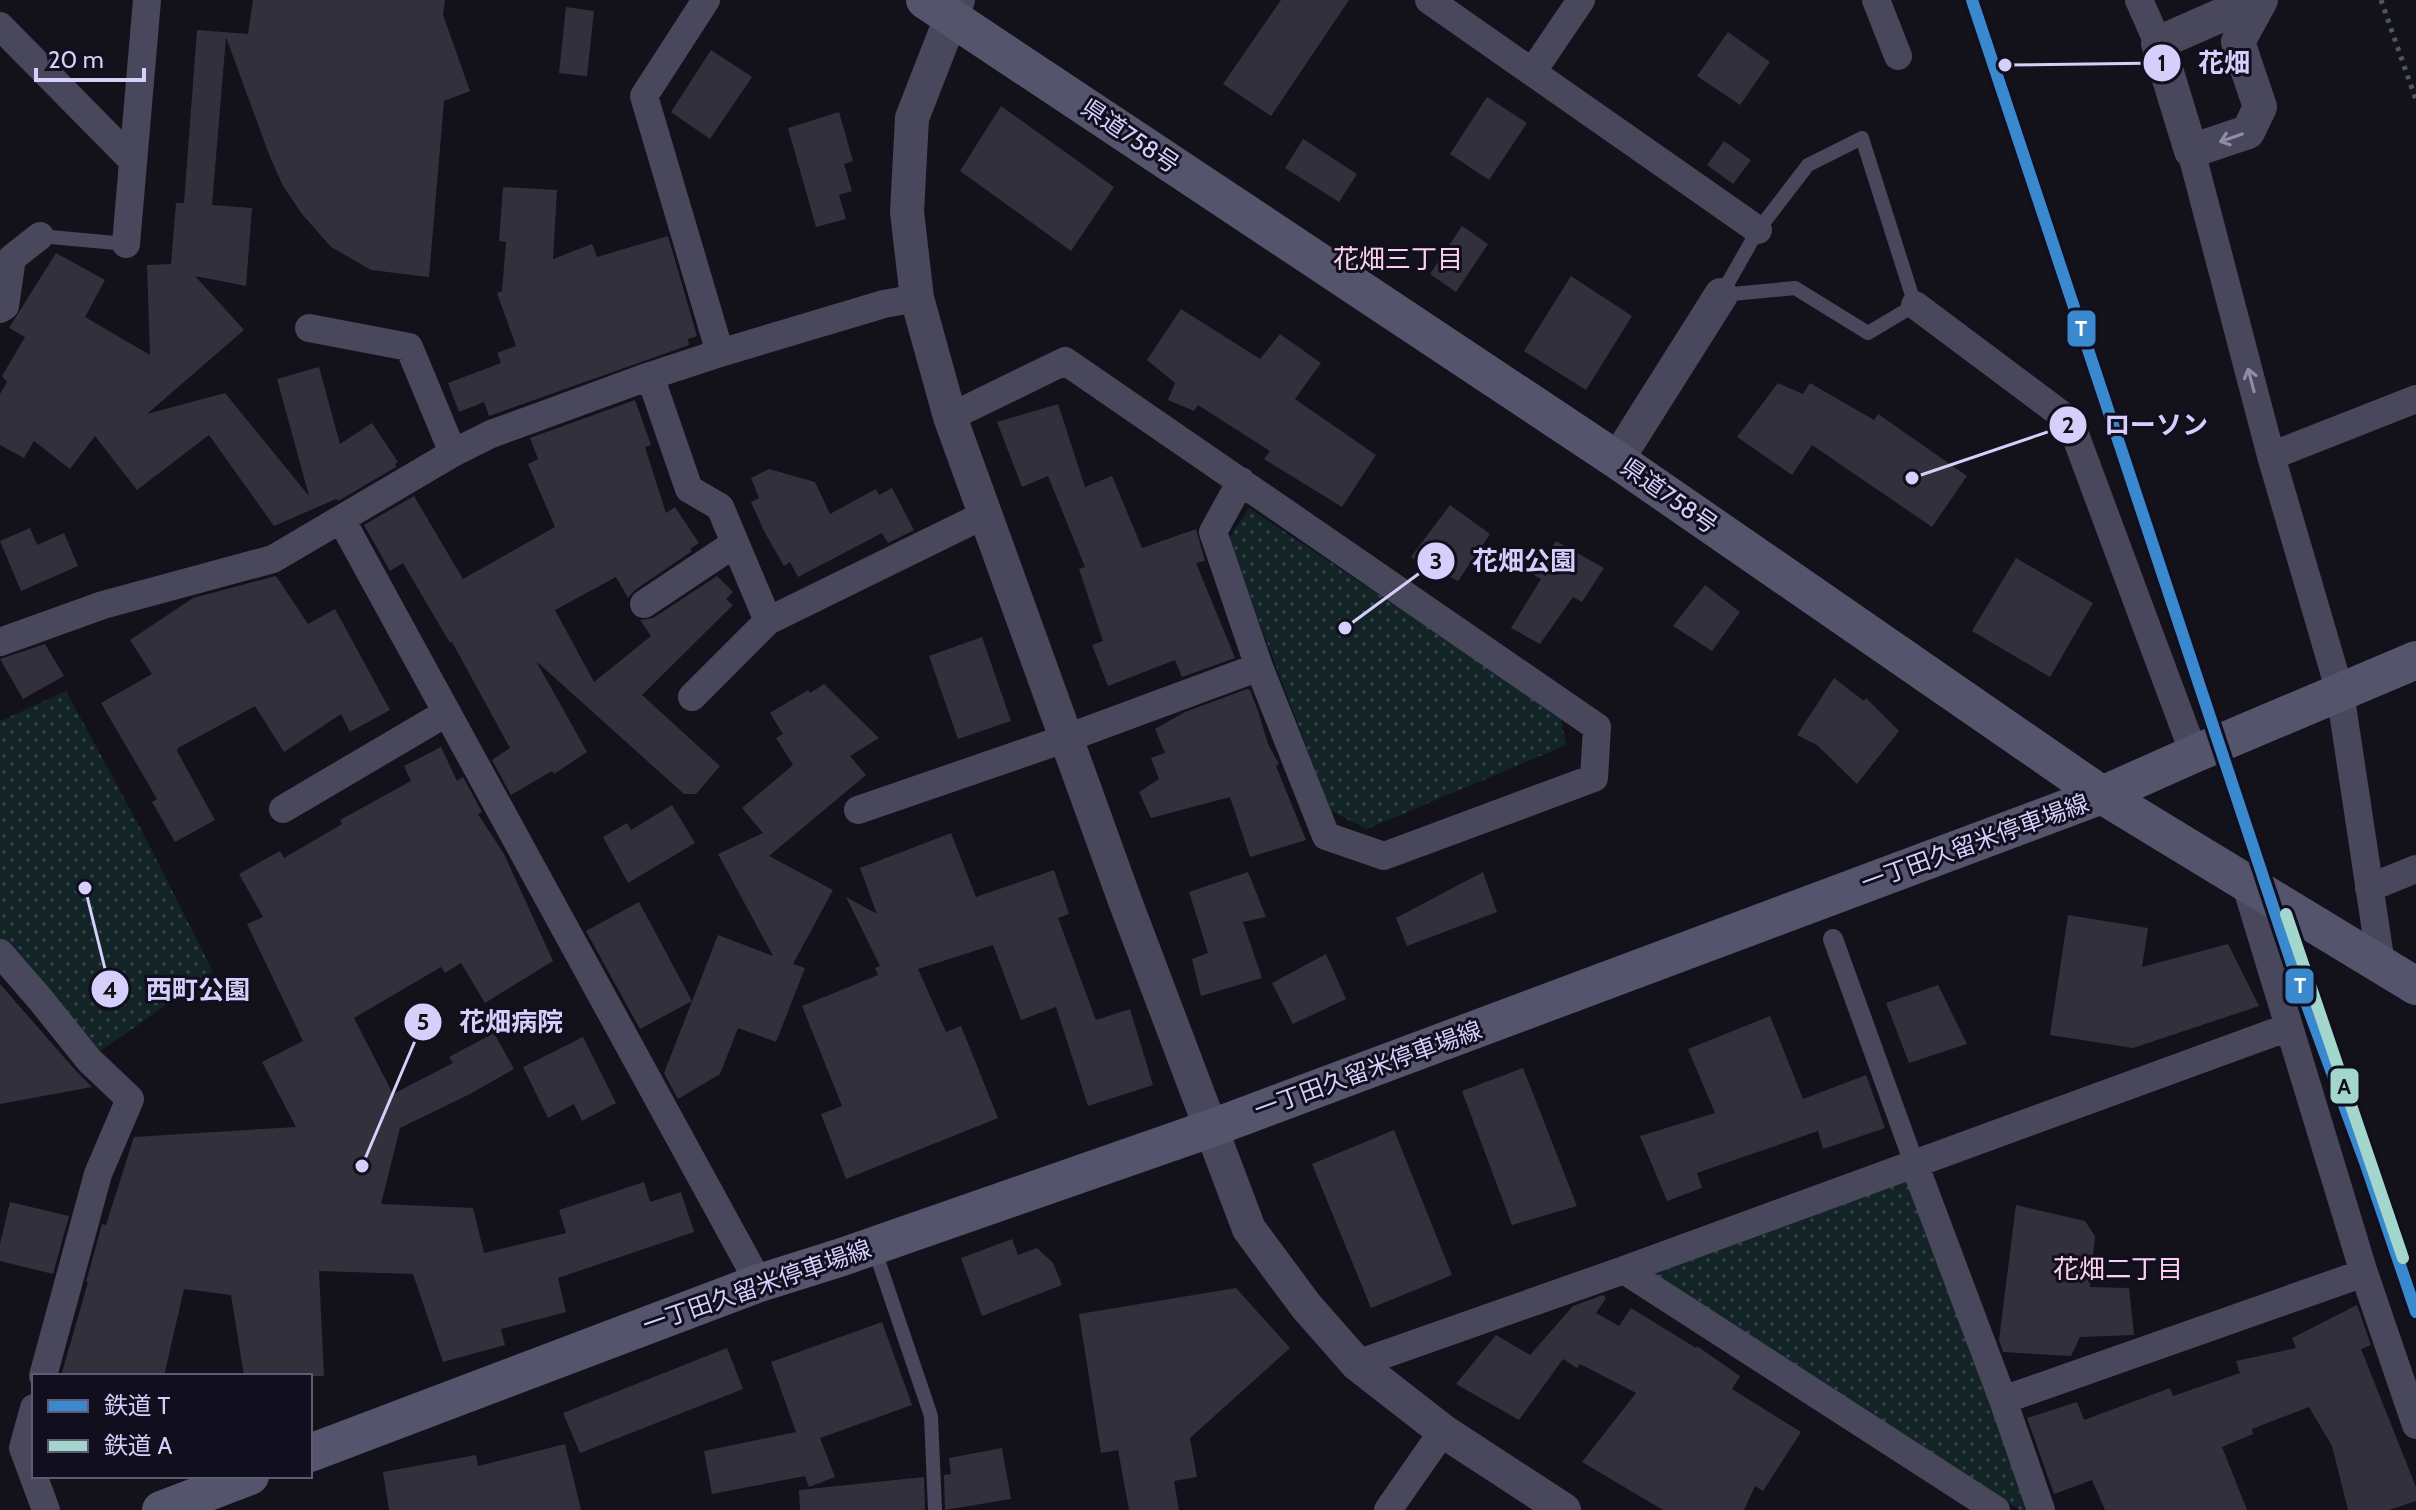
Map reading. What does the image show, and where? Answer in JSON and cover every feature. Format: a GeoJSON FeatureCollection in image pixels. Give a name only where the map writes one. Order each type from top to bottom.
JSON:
{"type":"FeatureCollection","features":[{"type":"Feature","properties":{"kind":"main road","name":"県道758号"},"geometry":{"type":"LineString","coordinates":[[944,6],[1617,460],[2102,795],[2416,986]]}},
{"type":"Feature","properties":{"kind":"main road","name":"一丁田久留米停車場線"},"geometry":{"type":"LineString","coordinates":[[312,1452],[759,1283],[1212,1128],[2102,795],[2416,660]]}},
{"type":"Feature","properties":{"kind":"main road"},"geometry":{"type":"LineString","coordinates":[[161,1510],[245,1478]]}},
{"type":"Feature","properties":{"kind":"street"},"geometry":{"type":"LineString","coordinates":[[126,244],[147,0]]}},
{"type":"Feature","properties":{"kind":"street"},"geometry":{"type":"LineString","coordinates":[[706,0],[644,96],[720,353]]}},
{"type":"Feature","properties":{"kind":"street"},"geometry":{"type":"LineString","coordinates":[[1429,0],[1758,230]]}},
{"type":"Feature","properties":{"kind":"street"},"geometry":{"type":"LineString","coordinates":[[1533,71],[1581,0]]}},
{"type":"Feature","properties":{"kind":"street"},"geometry":{"type":"LineString","coordinates":[[1876,0],[1898,56]]}},
{"type":"Feature","properties":{"kind":"street"},"geometry":{"type":"LineString","coordinates":[[2139,0],[2158,43],[2191,151],[2271,456],[2340,692],[2381,964]]}},
{"type":"Feature","properties":{"kind":"street"},"geometry":{"type":"LineString","coordinates":[[2158,43],[2259,0]]}},
{"type":"Feature","properties":{"kind":"street"},"geometry":{"type":"LineString","coordinates":[[2191,151],[2248,132],[2260,107],[2238,42],[2259,0]]}},
{"type":"Feature","properties":{"kind":"street"},"geometry":{"type":"LineString","coordinates":[[944,6],[912,118],[907,212],[917,298],[950,417],[1249,1229],[1306,1306],[1357,1364],[1443,1431],[1564,1510]]}},
{"type":"Feature","properties":{"kind":"street"},"geometry":{"type":"LineString","coordinates":[[0,26],[133,161]]}},
{"type":"Feature","properties":{"kind":"street"},"geometry":{"type":"LineString","coordinates":[[0,309],[5,306],[12,258],[40,236]]}},
{"type":"Feature","properties":{"kind":"street"},"geometry":{"type":"LineString","coordinates":[[1617,460],[1721,295]]}},
{"type":"Feature","properties":{"kind":"street"},"geometry":{"type":"LineString","coordinates":[[0,642],[103,605],[273,559],[453,453],[491,434],[720,353],[884,304],[917,298]]}},
{"type":"Feature","properties":{"kind":"street"},"geometry":{"type":"LineString","coordinates":[[1915,305],[2070,421],[2194,754]]}},
{"type":"Feature","properties":{"kind":"street"},"geometry":{"type":"LineString","coordinates":[[309,328],[409,347],[453,453]]}},
{"type":"Feature","properties":{"kind":"street"},"geometry":{"type":"LineString","coordinates":[[950,417],[1065,361],[1241,481],[1597,727],[1594,778],[1384,856],[1326,836],[1259,667],[1213,532],[1241,481]]}},
{"type":"Feature","properties":{"kind":"street"},"geometry":{"type":"LineString","coordinates":[[650,376],[689,489],[720,507],[768,621]]}},
{"type":"Feature","properties":{"kind":"street"},"geometry":{"type":"LineString","coordinates":[[2271,456],[2416,399]]}},
{"type":"Feature","properties":{"kind":"street"},"geometry":{"type":"LineString","coordinates":[[692,697],[768,621],[986,514]]}},
{"type":"Feature","properties":{"kind":"street"},"geometry":{"type":"LineString","coordinates":[[341,519],[759,1283]]}},
{"type":"Feature","properties":{"kind":"street"},"geometry":{"type":"LineString","coordinates":[[644,604],[734,544]]}},
{"type":"Feature","properties":{"kind":"street"},"geometry":{"type":"LineString","coordinates":[[858,810],[1259,667]]}},
{"type":"Feature","properties":{"kind":"street"},"geometry":{"type":"LineString","coordinates":[[283,809],[446,713]]}},
{"type":"Feature","properties":{"kind":"street"},"geometry":{"type":"LineString","coordinates":[[2369,888],[2416,869]]}},
{"type":"Feature","properties":{"kind":"street"},"geometry":{"type":"LineString","coordinates":[[2245,882],[2364,1273],[2416,1425]]}},
{"type":"Feature","properties":{"kind":"street"},"geometry":{"type":"LineString","coordinates":[[1833,939],[2041,1510]]}},
{"type":"Feature","properties":{"kind":"street"},"geometry":{"type":"LineString","coordinates":[[0,953],[89,1060],[130,1099],[98,1174],[44,1374]]}},
{"type":"Feature","properties":{"kind":"street"},"geometry":{"type":"LineString","coordinates":[[1357,1364],[2289,1027]]}},
{"type":"Feature","properties":{"kind":"street"},"geometry":{"type":"LineString","coordinates":[[1624,1270],[1990,1508]]}},
{"type":"Feature","properties":{"kind":"street"},"geometry":{"type":"LineString","coordinates":[[2003,1400],[2364,1273]]}},
{"type":"Feature","properties":{"kind":"street"},"geometry":{"type":"LineString","coordinates":[[32,1415],[23,1448],[32,1472]]}},
{"type":"Feature","properties":{"kind":"street"},"geometry":{"type":"LineString","coordinates":[[1388,1510],[1443,1431]]}},
{"type":"Feature","properties":{"kind":"street"},"geometry":{"type":"LineString","coordinates":[[34,1478],[46,1510]]}},
{"type":"Feature","properties":{"kind":"lane"},"geometry":{"type":"LineString","coordinates":[[1862,138],[1915,305],[1868,333],[1795,288],[1721,295],[1758,230],[1808,165],[1862,138]]}},
{"type":"Feature","properties":{"kind":"lane"},"geometry":{"type":"LineString","coordinates":[[40,236],[126,244]]}},
{"type":"Feature","properties":{"kind":"lane"},"geometry":{"type":"LineString","coordinates":[[874,1246],[931,1416],[935,1510]]}},
{"type":"Feature","properties":{"kind":"path"},"geometry":{"type":"LineString","coordinates":[[2381,0],[2416,100]]}},
{"type":"Feature","properties":{"kind":"shaded area"},"geometry":{"type":"Polygon","coordinates":[[[1249,508],[1560,715],[1566,745],[1367,829],[1331,811],[1228,540],[1249,508]]]}},
{"type":"Feature","properties":{"kind":"shaded area"},"geometry":{"type":"Polygon","coordinates":[[[66,691],[213,972],[99,1052],[0,941],[0,720],[66,691]]]}},
{"type":"Feature","properties":{"kind":"shaded area"},"geometry":{"type":"Polygon","coordinates":[[[1911,1175],[2028,1510],[2020,1510],[1651,1272],[1911,1175]]]}},
{"type":"Feature","properties":{"kind":"building"},"geometry":{"type":"Polygon","coordinates":[[[253,0],[445,0],[443,15],[470,91],[444,101],[429,277],[371,270],[331,247],[283,186],[226,37],[212,205],[252,208],[246,286],[195,276],[244,330],[147,414],[225,393],[309,496],[277,379],[319,367],[340,444],[372,423],[398,462],[396,467],[338,501],[336,499],[274,526],[209,435],[137,490],[95,436],[70,469],[34,441],[24,458],[0,445],[0,394],[7,382],[2,376],[25,337],[9,328],[56,253],[105,280],[85,317],[150,355],[147,265],[171,264],[176,203],[184,203],[197,30],[248,34],[253,0]]]}},
{"type":"Feature","properties":{"kind":"building"},"geometry":{"type":"Polygon","coordinates":[[[1281,0],[1349,0],[1271,116],[1223,84],[1281,0]]]}},
{"type":"Feature","properties":{"kind":"building"},"geometry":{"type":"Polygon","coordinates":[[[566,7],[594,11],[587,76],[559,73],[566,7]]]}},
{"type":"Feature","properties":{"kind":"building"},"geometry":{"type":"Polygon","coordinates":[[[1728,32],[1770,62],[1740,105],[1697,76],[1728,32]]]}},
{"type":"Feature","properties":{"kind":"building"},"geometry":{"type":"Polygon","coordinates":[[[711,50],[752,77],[710,139],[671,112],[711,50]]]}},
{"type":"Feature","properties":{"kind":"building"},"geometry":{"type":"Polygon","coordinates":[[[1487,97],[1527,123],[1489,180],[1450,154],[1487,97]]]}},
{"type":"Feature","properties":{"kind":"building"},"geometry":{"type":"Polygon","coordinates":[[[1001,106],[1114,187],[1071,251],[960,171],[1001,106]]]}},
{"type":"Feature","properties":{"kind":"building"},"geometry":{"type":"Polygon","coordinates":[[[839,112],[853,161],[844,164],[852,191],[839,195],[846,219],[816,227],[788,128],[839,112]]]}},
{"type":"Feature","properties":{"kind":"building"},"geometry":{"type":"Polygon","coordinates":[[[1303,139],[1357,174],[1339,202],[1285,168],[1303,139]]]}},
{"type":"Feature","properties":{"kind":"building"},"geometry":{"type":"Polygon","coordinates":[[[1724,141],[1751,160],[1733,184],[1707,165],[1724,141]]]}},
{"type":"Feature","properties":{"kind":"building"},"geometry":{"type":"Polygon","coordinates":[[[503,187],[557,190],[553,259],[592,244],[597,257],[668,236],[697,336],[688,339],[689,345],[489,416],[484,402],[459,412],[448,383],[501,363],[497,353],[516,346],[497,293],[502,291],[506,242],[499,241],[503,187]]]}},
{"type":"Feature","properties":{"kind":"building"},"geometry":{"type":"Polygon","coordinates":[[[1462,226],[1488,244],[1456,292],[1430,274],[1462,226]]]}},
{"type":"Feature","properties":{"kind":"building"},"geometry":{"type":"Polygon","coordinates":[[[1571,276],[1632,316],[1586,390],[1524,351],[1571,276]]]}},
{"type":"Feature","properties":{"kind":"building"},"geometry":{"type":"Polygon","coordinates":[[[1181,309],[1260,359],[1280,334],[1321,363],[1295,399],[1376,455],[1342,507],[1264,459],[1270,451],[1198,405],[1194,411],[1168,400],[1175,383],[1147,360],[1181,309]]]}},
{"type":"Feature","properties":{"kind":"building"},"geometry":{"type":"Polygon","coordinates":[[[1778,383],[1803,394],[1810,383],[1874,420],[1878,414],[1967,476],[1932,527],[1812,445],[1792,475],[1737,437],[1778,383]]]}},
{"type":"Feature","properties":{"kind":"building"},"geometry":{"type":"Polygon","coordinates":[[[635,400],[651,445],[645,447],[666,513],[675,507],[699,543],[628,598],[616,577],[555,610],[594,682],[651,636],[640,620],[653,618],[717,576],[733,592],[726,599],[733,605],[642,695],[720,766],[696,794],[684,794],[536,661],[587,752],[554,774],[552,771],[511,795],[492,760],[510,748],[452,642],[403,563],[390,571],[364,525],[414,496],[463,579],[555,527],[528,464],[538,459],[530,438],[635,400]]]}},
{"type":"Feature","properties":{"kind":"building"},"geometry":{"type":"Polygon","coordinates":[[[1058,404],[1085,487],[1112,476],[1142,548],[1196,529],[1205,561],[1196,563],[1235,658],[1182,677],[1175,660],[1108,686],[1092,645],[1103,641],[1079,569],[1085,567],[1048,476],[1022,487],[997,422],[1058,404]]]}},
{"type":"Feature","properties":{"kind":"building"},"geometry":{"type":"Polygon","coordinates":[[[769,469],[815,482],[830,514],[876,489],[879,495],[892,488],[914,530],[888,543],[882,533],[798,577],[790,562],[784,566],[751,502],[759,498],[751,478],[769,469]]]}},
{"type":"Feature","properties":{"kind":"building"},"geometry":{"type":"Polygon","coordinates":[[[1450,505],[1490,534],[1458,581],[1411,557],[1450,505]]]}},
{"type":"Feature","properties":{"kind":"building"},"geometry":{"type":"Polygon","coordinates":[[[30,528],[37,545],[64,533],[78,566],[21,591],[0,541],[30,528]]]}},
{"type":"Feature","properties":{"kind":"building"},"geometry":{"type":"Polygon","coordinates":[[[1556,541],[1604,568],[1582,602],[1573,597],[1540,644],[1511,628],[1541,579],[1534,575],[1556,541]]]}},
{"type":"Feature","properties":{"kind":"building"},"geometry":{"type":"Polygon","coordinates":[[[2016,558],[2093,603],[2050,677],[1972,631],[2016,558]]]}},
{"type":"Feature","properties":{"kind":"building"},"geometry":{"type":"Polygon","coordinates":[[[276,576],[308,624],[335,609],[390,710],[350,732],[341,714],[284,752],[255,706],[178,748],[215,820],[175,842],[152,802],[157,799],[101,703],[152,674],[130,640],[193,598],[276,576]]]}},
{"type":"Feature","properties":{"kind":"building"},"geometry":{"type":"Polygon","coordinates":[[[1705,585],[1740,612],[1712,651],[1673,626],[1705,585]]]}},
{"type":"Feature","properties":{"kind":"building"},"geometry":{"type":"Polygon","coordinates":[[[982,637],[1011,721],[958,739],[929,656],[982,637]]]}},
{"type":"Feature","properties":{"kind":"building"},"geometry":{"type":"Polygon","coordinates":[[[45,644],[64,676],[23,699],[0,659],[45,644]]]}},
{"type":"Feature","properties":{"kind":"building"},"geometry":{"type":"Polygon","coordinates":[[[1834,678],[1864,701],[1866,698],[1899,731],[1857,784],[1817,745],[1797,735],[1834,678]]]}},
{"type":"Feature","properties":{"kind":"building"},"geometry":{"type":"Polygon","coordinates":[[[824,684],[879,738],[850,756],[866,775],[769,856],[833,890],[793,964],[805,968],[776,1042],[738,1028],[720,1074],[678,1099],[664,1073],[718,935],[773,956],[718,854],[763,833],[742,808],[793,765],[776,738],[783,734],[770,713],[824,684]]]}},
{"type":"Feature","properties":{"kind":"building"},"geometry":{"type":"Polygon","coordinates":[[[1247,689],[1279,764],[1276,766],[1306,840],[1250,857],[1230,797],[1151,818],[1139,792],[1159,779],[1151,758],[1165,753],[1155,729],[1185,712],[1247,689]]]}},
{"type":"Feature","properties":{"kind":"building"},"geometry":{"type":"Polygon","coordinates":[[[441,747],[457,781],[463,777],[482,812],[478,814],[504,854],[553,961],[485,1003],[461,963],[445,973],[441,967],[354,1018],[393,1094],[453,1063],[449,1057],[494,1033],[514,1069],[400,1128],[381,1204],[473,1208],[484,1253],[566,1233],[559,1210],[644,1182],[650,1202],[681,1192],[694,1232],[558,1278],[566,1312],[501,1329],[505,1345],[443,1362],[413,1274],[319,1271],[324,1376],[244,1374],[231,1295],[184,1289],[164,1374],[62,1374],[102,1224],[106,1225],[134,1137],[296,1127],[262,1062],[303,1041],[247,924],[263,917],[239,874],[280,851],[284,858],[342,824],[340,820],[411,781],[404,766],[441,747]]]}},
{"type":"Feature","properties":{"kind":"building"},"geometry":{"type":"Polygon","coordinates":[[[672,805],[695,843],[628,883],[603,837],[627,823],[631,830],[672,805]]]}},
{"type":"Feature","properties":{"kind":"building"},"geometry":{"type":"Polygon","coordinates":[[[951,833],[976,897],[1054,870],[1069,914],[1058,918],[1096,1020],[1130,1009],[1153,1085],[1088,1106],[1056,1007],[1021,1020],[993,945],[918,969],[946,1032],[961,1026],[998,1118],[846,1179],[821,1114],[842,1106],[802,1006],[878,975],[875,968],[880,966],[846,897],[877,914],[860,868],[951,833]]]}},
{"type":"Feature","properties":{"kind":"building"},"geometry":{"type":"Polygon","coordinates":[[[1248,872],[1266,917],[1243,922],[1262,978],[1201,996],[1192,959],[1208,953],[1189,892],[1248,872]]]}},
{"type":"Feature","properties":{"kind":"building"},"geometry":{"type":"Polygon","coordinates":[[[1483,872],[1497,912],[1407,946],[1396,918],[1483,872]]]}},
{"type":"Feature","properties":{"kind":"building"},"geometry":{"type":"Polygon","coordinates":[[[639,902],[692,1001],[640,1029],[586,931],[639,902]]]}},
{"type":"Feature","properties":{"kind":"building"},"geometry":{"type":"Polygon","coordinates":[[[2068,915],[2148,928],[2142,967],[2228,944],[2259,1006],[2133,1048],[2050,1035],[2068,915]]]}},
{"type":"Feature","properties":{"kind":"building"},"geometry":{"type":"Polygon","coordinates":[[[1326,954],[1346,999],[1293,1024],[1272,983],[1326,954]]]}},
{"type":"Feature","properties":{"kind":"building"},"geometry":{"type":"Polygon","coordinates":[[[0,984],[76,1071],[92,1087],[0,1104],[0,984]]]}},
{"type":"Feature","properties":{"kind":"building"},"geometry":{"type":"Polygon","coordinates":[[[1938,985],[1967,1044],[1909,1063],[1886,1003],[1938,985]]]}},
{"type":"Feature","properties":{"kind":"building"},"geometry":{"type":"Polygon","coordinates":[[[1770,1016],[1803,1099],[1866,1075],[1885,1128],[1823,1149],[1818,1131],[1697,1173],[1702,1188],[1667,1201],[1640,1136],[1715,1113],[1688,1049],[1770,1016]]]}},
{"type":"Feature","properties":{"kind":"building"},"geometry":{"type":"Polygon","coordinates":[[[583,1037],[616,1103],[582,1121],[574,1104],[548,1118],[523,1067],[583,1037]]]}},
{"type":"Feature","properties":{"kind":"building"},"geometry":{"type":"Polygon","coordinates":[[[1523,1068],[1577,1206],[1512,1225],[1462,1091],[1523,1068]]]}},
{"type":"Feature","properties":{"kind":"building"},"geometry":{"type":"Polygon","coordinates":[[[1394,1130],[1452,1275],[1371,1308],[1312,1164],[1394,1130]]]}},
{"type":"Feature","properties":{"kind":"building"},"geometry":{"type":"Polygon","coordinates":[[[10,1202],[69,1216],[53,1274],[0,1261],[0,1244],[10,1202]]]}},
{"type":"Feature","properties":{"kind":"building"},"geometry":{"type":"Polygon","coordinates":[[[2016,1205],[2085,1221],[2095,1236],[2090,1287],[2129,1288],[2134,1335],[2080,1337],[2071,1356],[2003,1352],[1999,1340],[2016,1205]]]}},
{"type":"Feature","properties":{"kind":"building"},"geometry":{"type":"Polygon","coordinates":[[[1012,1239],[1018,1255],[1037,1248],[1053,1263],[1062,1285],[982,1316],[961,1258],[1012,1239]]]}},
{"type":"Feature","properties":{"kind":"building"},"geometry":{"type":"Polygon","coordinates":[[[1236,1288],[1290,1348],[1190,1438],[1197,1477],[1174,1481],[1179,1510],[1129,1510],[1118,1450],[1101,1453],[1079,1314],[1236,1288]]]}},
{"type":"Feature","properties":{"kind":"building"},"geometry":{"type":"Polygon","coordinates":[[[1603,1295],[1606,1298],[1596,1313],[1619,1326],[1631,1308],[1697,1346],[1740,1376],[1732,1389],[1801,1432],[1763,1491],[1755,1486],[1744,1510],[1663,1510],[1582,1462],[1636,1393],[1580,1364],[1577,1368],[1563,1359],[1519,1420],[1456,1384],[1496,1335],[1530,1355],[1573,1306],[1603,1295]]]}},
{"type":"Feature","properties":{"kind":"building"},"geometry":{"type":"Polygon","coordinates":[[[2357,1305],[2371,1345],[2361,1349],[2416,1487],[2416,1501],[2389,1510],[2348,1510],[2332,1446],[2309,1407],[2252,1429],[2253,1434],[2222,1447],[2247,1510],[2105,1510],[2092,1480],[2054,1494],[2027,1418],[2077,1402],[2084,1420],[2170,1388],[2173,1396],[2240,1373],[2236,1361],[2296,1348],[2292,1338],[2357,1305]]]}},
{"type":"Feature","properties":{"kind":"building"},"geometry":{"type":"Polygon","coordinates":[[[882,1322],[912,1405],[820,1438],[835,1477],[809,1487],[805,1476],[712,1494],[704,1451],[796,1432],[771,1362],[882,1322]]]}},
{"type":"Feature","properties":{"kind":"building"},"geometry":{"type":"Polygon","coordinates":[[[727,1348],[743,1389],[580,1453],[563,1413],[727,1348]]]}},
{"type":"Feature","properties":{"kind":"building"},"geometry":{"type":"Polygon","coordinates":[[[565,1444],[581,1510],[389,1510],[383,1472],[476,1455],[478,1466],[565,1444]]]}},
{"type":"Feature","properties":{"kind":"building"},"geometry":{"type":"Polygon","coordinates":[[[1002,1448],[1011,1499],[945,1510],[944,1475],[951,1474],[949,1458],[1002,1448]]]}},
{"type":"Feature","properties":{"kind":"building"},"geometry":{"type":"Polygon","coordinates":[[[924,1477],[925,1510],[800,1510],[799,1490],[924,1477]]]}},
{"type":"Feature","properties":{"kind":"rail line","name":"T"},"geometry":{"type":"LineString","coordinates":[[1972,0],[2294,970],[2416,1312]]}},
{"type":"Feature","properties":{"kind":"rail line","name":"A"},"geometry":{"type":"LineString","coordinates":[[2286,914],[2403,1258]]}},
{"type":"Feature","properties":{"kind":"place","name":"花畑"},"geometry":{"type":"Point","coordinates":[2005,65]}},
{"type":"Feature","properties":{"kind":"place","name":"ローソン"},"geometry":{"type":"Point","coordinates":[1912,478]}},
{"type":"Feature","properties":{"kind":"place","name":"花畑公園"},"geometry":{"type":"Point","coordinates":[1345,628]}},
{"type":"Feature","properties":{"kind":"place","name":"西町公園"},"geometry":{"type":"Point","coordinates":[85,888]}},
{"type":"Feature","properties":{"kind":"place","name":"花畑病院"},"geometry":{"type":"Point","coordinates":[362,1166]}},
{"type":"Feature","properties":{"kind":"district","name":"花畑三丁目"},"geometry":{"type":"Point","coordinates":[1398,259]}},
{"type":"Feature","properties":{"kind":"district","name":"花畑二丁目"},"geometry":{"type":"Point","coordinates":[2118,1269]}}]}
